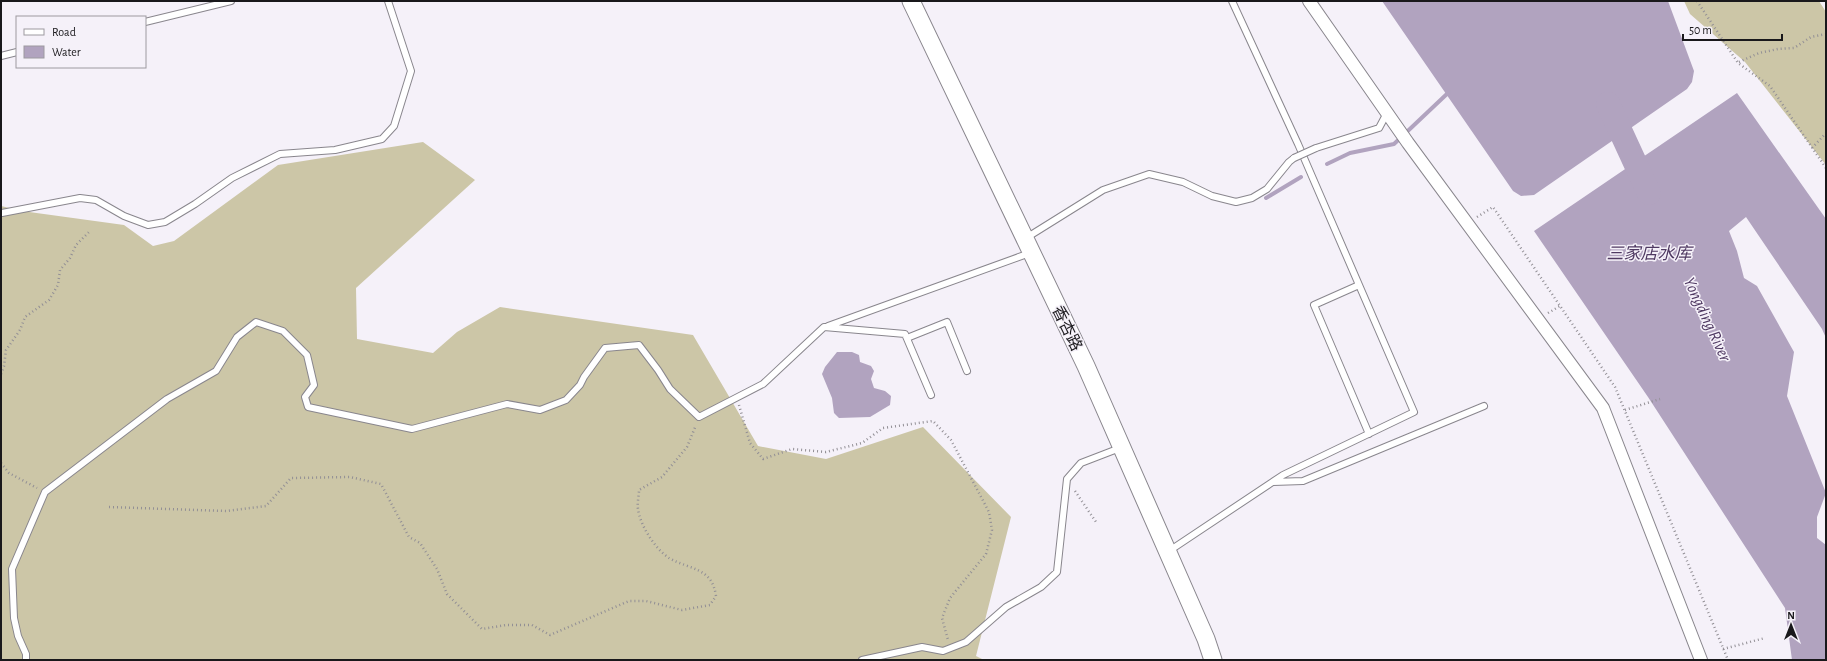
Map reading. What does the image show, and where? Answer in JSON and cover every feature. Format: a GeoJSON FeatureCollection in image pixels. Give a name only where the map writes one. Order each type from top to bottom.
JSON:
{"type":"FeatureCollection","features":[{"type":"Feature","properties":{"kind":"street","name":"香杏路"},"geometry":{"type":"LineString","coordinates":[[911,1],[1086,366],[1206,639],[1213,660]]}},
{"type":"Feature","properties":{"kind":"street"},"geometry":{"type":"LineString","coordinates":[[1308,1],[1408,143],[1603,408],[1701,660]]}},
{"type":"Feature","properties":{"kind":"lane"},"geometry":{"type":"LineString","coordinates":[[146,22],[231,1]]}},
{"type":"Feature","properties":{"kind":"lane"},"geometry":{"type":"LineString","coordinates":[[2,213],[80,198],[96,200],[124,216],[148,225],[165,222],[195,204],[232,178],[280,154],[335,150],[382,139],[394,126],[411,70],[388,1]]}},
{"type":"Feature","properties":{"kind":"lane"},"geometry":{"type":"LineString","coordinates":[[1168,552],[1283,475],[1414,412],[1298,144],[1232,1]]}},
{"type":"Feature","properties":{"kind":"lane"},"geometry":{"type":"LineString","coordinates":[[1,56],[16,52]]}},
{"type":"Feature","properties":{"kind":"lane"},"geometry":{"type":"LineString","coordinates":[[26,660],[26,654],[18,636],[14,618],[12,569],[45,492],[167,399],[216,371],[237,337],[256,322],[283,331],[307,355],[314,385],[305,397],[308,407],[329,413],[412,429],[507,404],[540,410],[566,400],[580,385],[605,348],[639,345],[670,389],[699,417],[763,384],[824,327],[1028,246],[1103,190],[1148,174],[1183,182],[1212,196],[1236,202],[1252,198],[1267,189],[1294,158],[1316,148],[1379,128],[1387,113]]}},
{"type":"Feature","properties":{"kind":"lane"},"geometry":{"type":"LineString","coordinates":[[1359,284],[1314,305],[1369,434]]}},
{"type":"Feature","properties":{"kind":"lane"},"geometry":{"type":"LineString","coordinates":[[907,338],[947,322],[966,372]]}},
{"type":"Feature","properties":{"kind":"lane"},"geometry":{"type":"LineString","coordinates":[[824,327],[905,334],[931,395]]}},
{"type":"Feature","properties":{"kind":"lane"},"geometry":{"type":"LineString","coordinates":[[1274,482],[1303,481],[1484,406]]}},
{"type":"Feature","properties":{"kind":"lane"},"geometry":{"type":"LineString","coordinates":[[862,660],[922,647],[943,651],[966,642],[1006,607],[1041,587],[1057,572],[1067,479],[1081,463],[1122,448]]}},
{"type":"Feature","properties":{"kind":"path"},"geometry":{"type":"LineString","coordinates":[[1697,1],[1738,63],[1770,86],[1826,168]]}},
{"type":"Feature","properties":{"kind":"path"},"geometry":{"type":"LineString","coordinates":[[1738,63],[1759,53],[1778,49],[1794,48],[1811,37],[1826,34]]}},
{"type":"Feature","properties":{"kind":"path"},"geometry":{"type":"LineString","coordinates":[[1812,148],[1826,133]]}},
{"type":"Feature","properties":{"kind":"path"},"geometry":{"type":"LineString","coordinates":[[1,374],[4,366],[6,350],[20,330],[25,317],[49,300],[58,285],[60,270],[70,258],[76,245],[89,232]]}},
{"type":"Feature","properties":{"kind":"path"},"geometry":{"type":"LineString","coordinates":[[738,397],[750,443],[762,459],[792,449],[826,452],[862,443],[883,428],[933,420],[951,440],[989,512],[992,530],[986,554],[950,598],[942,618],[950,648]]}},
{"type":"Feature","properties":{"kind":"path"},"geometry":{"type":"LineString","coordinates":[[1625,410],[1660,399]]}},
{"type":"Feature","properties":{"kind":"path"},"geometry":{"type":"LineString","coordinates":[[108,507],[232,510],[266,506],[291,478],[350,477],[381,484],[409,537],[420,542],[437,569],[447,594],[482,629],[506,625],[532,625],[550,635],[629,602],[646,601],[682,610],[710,605],[716,596],[715,587],[705,573],[668,557],[649,538],[638,509],[639,490],[662,477],[686,447],[699,417]]}},
{"type":"Feature","properties":{"kind":"path"},"geometry":{"type":"LineString","coordinates":[[1,463],[9,473],[45,492]]}},
{"type":"Feature","properties":{"kind":"path"},"geometry":{"type":"LineString","coordinates":[[1067,479],[1096,522]]}},
{"type":"Feature","properties":{"kind":"path"},"geometry":{"type":"LineString","coordinates":[[1723,649],[1765,638]]}},
{"type":"Feature","properties":{"kind":"shaded area"},"geometry":{"type":"Polygon","coordinates":[[[1684,1],[1819,1],[1826,12],[1826,165],[1745,62],[1690,14],[1684,1]]]}},
{"type":"Feature","properties":{"kind":"shaded area"},"geometry":{"type":"Polygon","coordinates":[[[423,142],[475,180],[356,288],[357,339],[433,353],[457,332],[500,307],[693,335],[758,446],[826,459],[923,427],[1011,517],[976,656],[984,660],[1,660],[1,206],[22,211],[124,225],[153,246],[174,241],[278,165],[423,142]]]}},
{"type":"Feature","properties":{"kind":"water"},"geometry":{"type":"Polygon","coordinates":[[[1382,1],[1668,1],[1694,71],[1692,82],[1687,89],[1534,195],[1521,196],[1513,191],[1382,1]]]}},
{"type":"Feature","properties":{"kind":"water","name":"三家店水库"},"geometry":{"type":"Polygon","coordinates":[[[1737,93],[1826,219],[1826,338],[1822,329],[1746,217],[1729,231],[1737,251],[1744,278],[1757,286],[1794,352],[1787,396],[1826,493],[1817,517],[1817,538],[1826,545],[1826,660],[1792,660],[1785,608],[1648,397],[1534,231],[1737,93]]]}},
{"type":"Feature","properties":{"kind":"water"},"geometry":{"type":"Polygon","coordinates":[[[837,352],[852,352],[859,355],[860,362],[871,366],[874,371],[871,379],[874,388],[885,391],[891,396],[890,405],[870,417],[839,418],[834,413],[832,398],[822,374],[825,367],[837,352]]]}},
{"type":"Feature","properties":{"kind":"waterway"},"geometry":{"type":"LineString","coordinates":[[1327,164],[1350,153],[1394,144],[1449,92]]}},
{"type":"Feature","properties":{"kind":"waterway","name":"Yongding River"},"geometry":{"type":"LineString","coordinates":[[1608,104],[1649,193]]}},
{"type":"Feature","properties":{"kind":"waterway"},"geometry":{"type":"LineString","coordinates":[[1266,198],[1301,177]]}}]}
